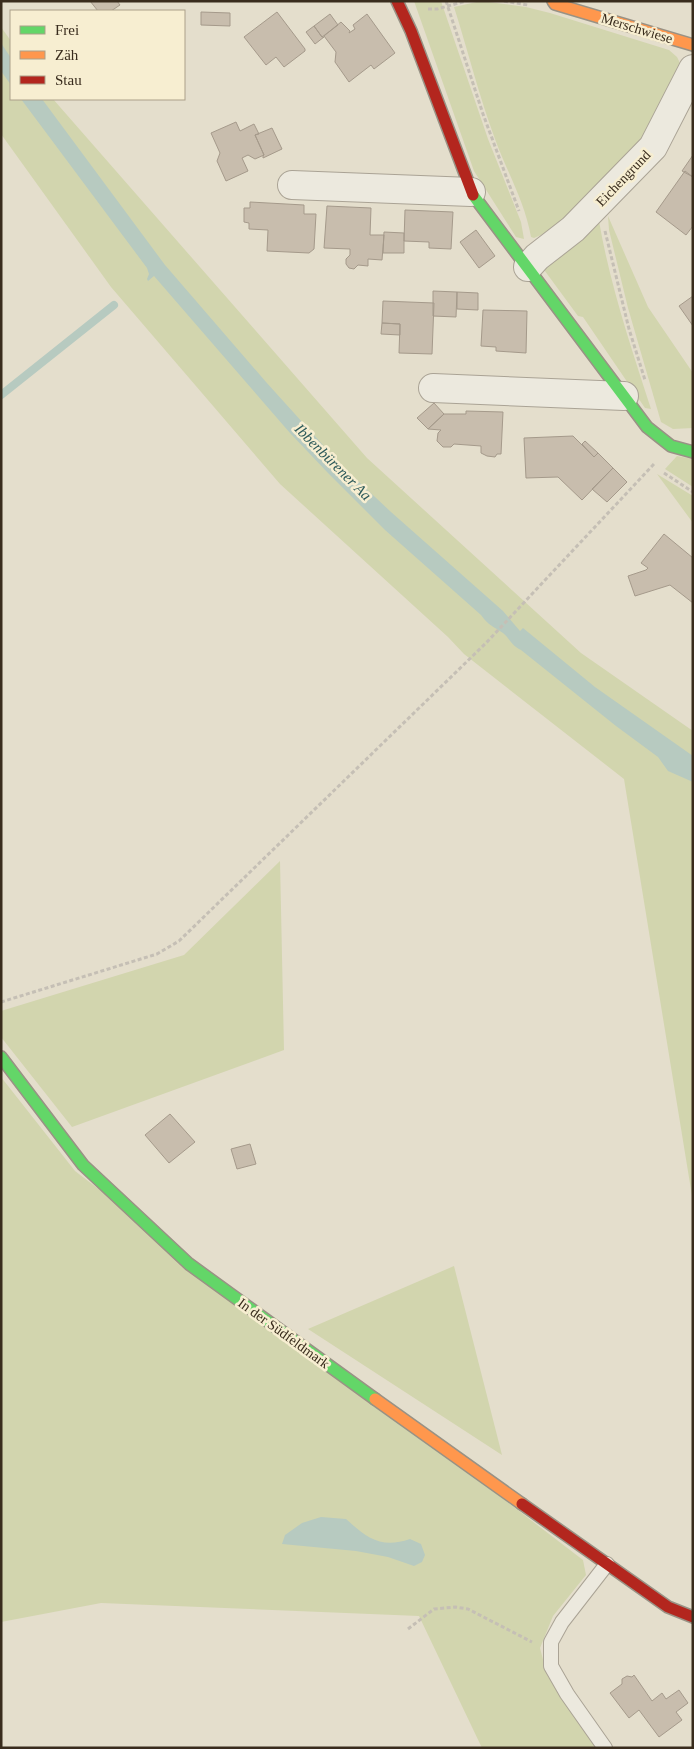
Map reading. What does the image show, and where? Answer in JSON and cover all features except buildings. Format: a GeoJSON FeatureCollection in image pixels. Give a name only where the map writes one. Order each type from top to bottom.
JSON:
{"type":"FeatureCollection","features":[{"type":"Feature","properties":{"kind":"street"},"geometry":{"type":"LineString","coordinates":[[397,1],[411,31],[471,192],[528,267],[635,390],[647,427],[671,446],[693,452]]}},
{"type":"Feature","properties":{"kind":"street","name":"Merschwiese"},"geometry":{"type":"LineString","coordinates":[[553,1],[555,4],[564,7],[693,45]]}},
{"type":"Feature","properties":{"kind":"street","name":"Eichengrund"},"geometry":{"type":"LineString","coordinates":[[528,267],[537,257],[573,229],[653,147],[693,69]]}},
{"type":"Feature","properties":{"kind":"street"},"geometry":{"type":"LineString","coordinates":[[292,185],[471,192]]}},
{"type":"Feature","properties":{"kind":"street"},"geometry":{"type":"LineString","coordinates":[[433,388],[635,390]]}},
{"type":"Feature","properties":{"kind":"street","name":"In der Südfeldmark"},"geometry":{"type":"LineString","coordinates":[[1,1057],[83,1164],[189,1264],[446,1450],[668,1607],[693,1617]]}},
{"type":"Feature","properties":{"kind":"lane"},"geometry":{"type":"LineString","coordinates":[[605,1748],[567,1694],[552,1666],[551,1642],[562,1622],[607,1564]]}},
{"type":"Feature","properties":{"kind":"path"},"geometry":{"type":"LineString","coordinates":[[427,9],[436,9],[447,3],[466,1]]}},
{"type":"Feature","properties":{"kind":"path"},"geometry":{"type":"LineString","coordinates":[[447,3],[482,114],[520,213]]}},
{"type":"Feature","properties":{"kind":"path"},"geometry":{"type":"LineString","coordinates":[[599,203],[629,329],[635,390]]}},
{"type":"Feature","properties":{"kind":"path"},"geometry":{"type":"LineString","coordinates":[[1,1002],[157,954],[179,942],[486,643],[671,446]]}},
{"type":"Feature","properties":{"kind":"path"},"geometry":{"type":"LineString","coordinates":[[661,471],[693,492]]}},
{"type":"Feature","properties":{"kind":"path"},"geometry":{"type":"LineString","coordinates":[[408,1629],[434,1609],[455,1607],[468,1609],[528,1641],[551,1648]]}},
{"type":"Feature","properties":{"kind":"green space"},"geometry":{"type":"Polygon","coordinates":[[[414,1],[441,1],[488,139],[521,222],[524,239],[516,237],[474,171],[414,1]]]}},
{"type":"Feature","properties":{"kind":"green space"},"geometry":{"type":"Polygon","coordinates":[[[481,1],[526,7],[550,13],[669,50],[677,57],[682,67],[641,146],[555,229],[534,238],[531,237],[525,212],[489,123],[454,7],[481,1]]]}},
{"type":"Feature","properties":{"kind":"green space"},"geometry":{"type":"Polygon","coordinates":[[[1,27],[10,40],[10,100],[54,100],[367,458],[581,653],[693,731],[693,1202],[624,779],[464,654],[448,637],[280,484],[111,287],[1,134],[1,27]]]}},
{"type":"Feature","properties":{"kind":"green space"},"geometry":{"type":"Polygon","coordinates":[[[608,216],[648,307],[693,373],[693,428],[673,429],[661,422],[628,308],[609,230],[608,216]]]}},
{"type":"Feature","properties":{"kind":"green space"},"geometry":{"type":"Polygon","coordinates":[[[599,221],[615,292],[651,409],[645,408],[583,317],[578,316],[542,267],[599,221]]]}},
{"type":"Feature","properties":{"kind":"green space"},"geometry":{"type":"Polygon","coordinates":[[[677,456],[693,459],[693,487],[665,469],[677,456]]]}},
{"type":"Feature","properties":{"kind":"green space"},"geometry":{"type":"Polygon","coordinates":[[[657,474],[693,496],[693,523],[657,474]]]}},
{"type":"Feature","properties":{"kind":"green space"},"geometry":{"type":"Polygon","coordinates":[[[280,861],[284,1050],[72,1127],[1,1037],[1,1011],[184,955],[280,861]]]}},
{"type":"Feature","properties":{"kind":"green space"},"geometry":{"type":"Polygon","coordinates":[[[1,1077],[75,1171],[583,1560],[586,1575],[553,1616],[540,1648],[547,1675],[598,1748],[482,1748],[419,1616],[101,1603],[1,1622],[1,1077]]]}},
{"type":"Feature","properties":{"kind":"green space"},"geometry":{"type":"Polygon","coordinates":[[[454,1266],[502,1455],[308,1329],[454,1266]]]}},
{"type":"Feature","properties":{"kind":"water"},"geometry":{"type":"Polygon","coordinates":[[[1,43],[10,56],[10,84],[1,71],[1,43]]]}},
{"type":"Feature","properties":{"kind":"water","name":"Ibbenbürener Aa"},"geometry":{"type":"Polygon","coordinates":[[[22,100],[43,100],[165,265],[341,465],[503,611],[520,631],[523,628],[595,687],[693,756],[693,782],[668,771],[658,757],[515,646],[503,633],[489,624],[385,530],[290,433],[154,276],[148,281],[149,274],[147,268],[22,100]]]}},
{"type":"Feature","properties":{"kind":"water"},"geometry":{"type":"Polygon","coordinates":[[[321,1517],[346,1519],[361,1532],[383,1542],[400,1542],[410,1539],[421,1544],[425,1555],[422,1562],[414,1566],[388,1557],[356,1551],[282,1544],[285,1535],[302,1523],[321,1517]]]}},
{"type":"Feature","properties":{"kind":"waterway"},"geometry":{"type":"LineString","coordinates":[[1,395],[114,305]]}},
{"type":"Feature","properties":{"kind":"traffic: fast"},"geometry":{"type":"LineString","coordinates":[[473,195],[647,427],[671,446],[693,452]]}},
{"type":"Feature","properties":{"kind":"traffic: fast"},"geometry":{"type":"LineString","coordinates":[[1,1057],[83,1165],[189,1264],[375,1399]]}},
{"type":"Feature","properties":{"kind":"traffic: slow"},"geometry":{"type":"LineString","coordinates":[[553,1],[555,4],[693,45]]}},
{"type":"Feature","properties":{"kind":"traffic: slow"},"geometry":{"type":"LineString","coordinates":[[375,1399],[522,1504]]}},
{"type":"Feature","properties":{"kind":"traffic: jam"},"geometry":{"type":"LineString","coordinates":[[397,1],[411,31],[473,195]]}},
{"type":"Feature","properties":{"kind":"traffic: jam"},"geometry":{"type":"LineString","coordinates":[[522,1504],[668,1607],[693,1617]]}}]}
